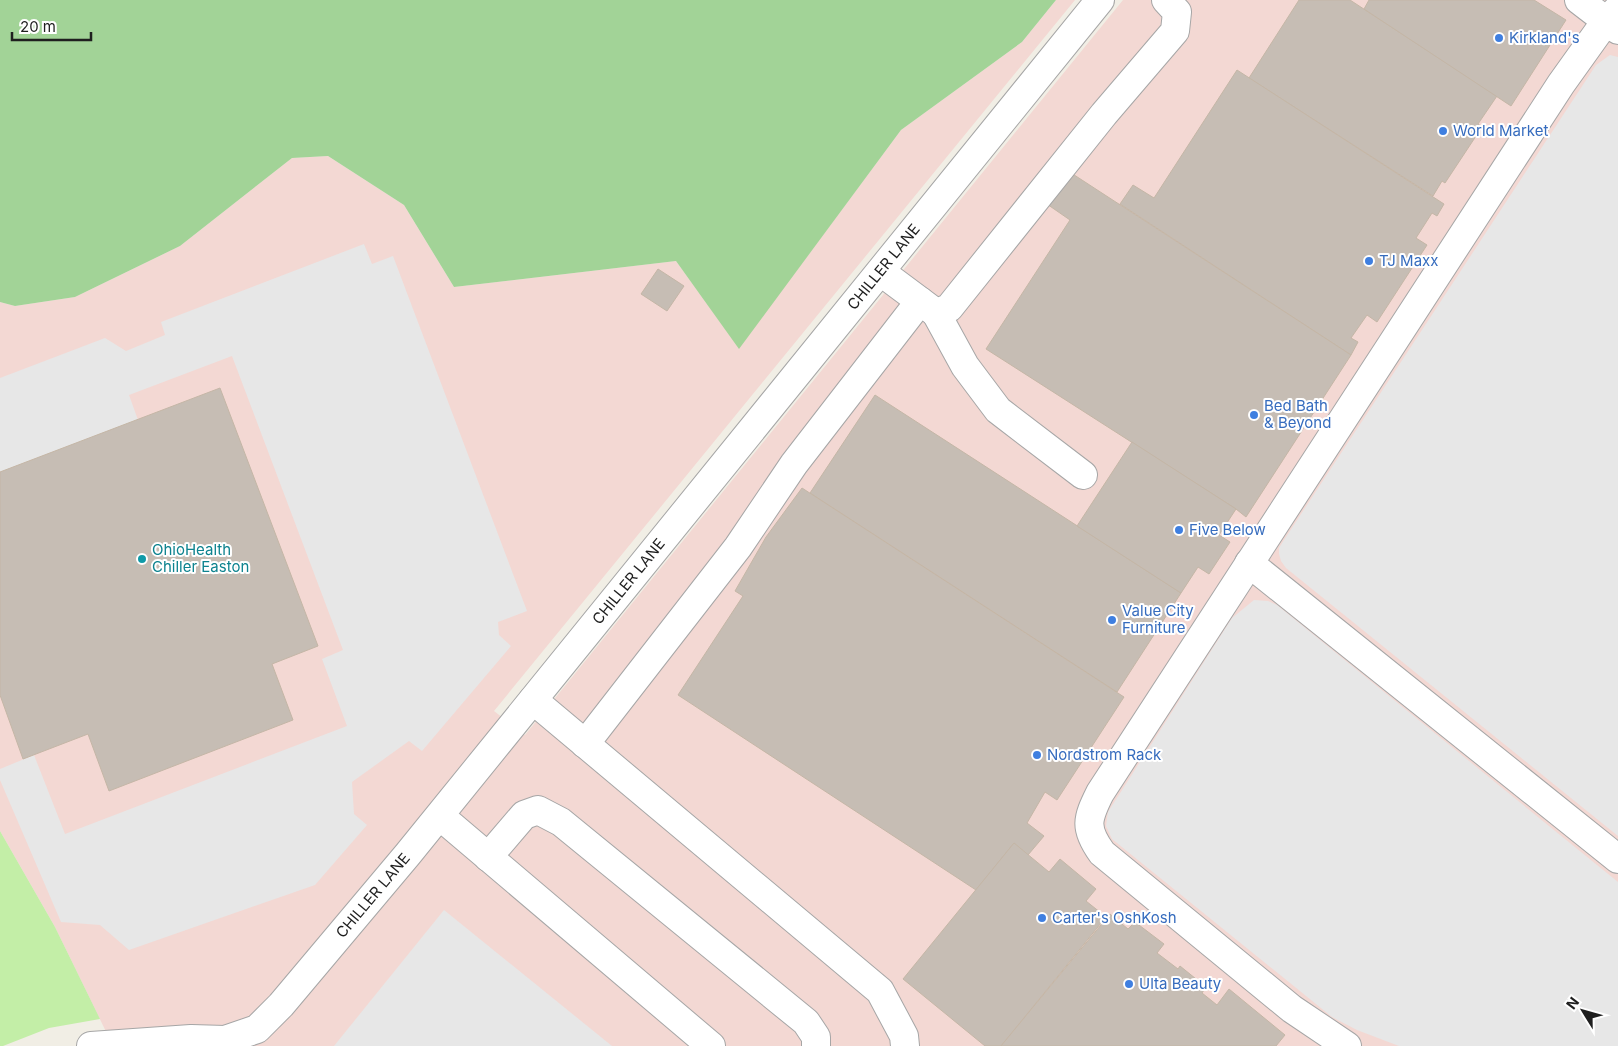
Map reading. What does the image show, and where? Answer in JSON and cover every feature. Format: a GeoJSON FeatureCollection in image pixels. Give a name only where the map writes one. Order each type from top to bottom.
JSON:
{"type":"FeatureCollection","features":[{"type":"Feature","properties":{"kind":"street","name":"CHILLER LANE"},"geometry":{"type":"LineString","coordinates":[[91,1046],[169,1043],[191,1039],[225,1040],[257,1029],[281,1006],[440,816],[1100,0]]}},
{"type":"Feature","properties":{"kind":"street"},"geometry":{"type":"LineString","coordinates":[[1347,1046],[1292,1009],[1102,853],[1090,837],[1088,824],[1091,810],[1100,793],[1561,84],[1614,20],[1579,0]]}},
{"type":"Feature","properties":{"kind":"street"},"geometry":{"type":"LineString","coordinates":[[928,307],[949,308],[1104,114],[1176,30],[1179,4]]}},
{"type":"Feature","properties":{"kind":"street"},"geometry":{"type":"LineString","coordinates":[[881,272],[928,307],[965,366],[998,410],[1083,475]]}},
{"type":"Feature","properties":{"kind":"street"},"geometry":{"type":"LineString","coordinates":[[585,744],[738,547],[794,464],[928,307]]}},
{"type":"Feature","properties":{"kind":"street"},"geometry":{"type":"LineString","coordinates":[[1249,563],[1618,859]]}},
{"type":"Feature","properties":{"kind":"street"},"geometry":{"type":"LineString","coordinates":[[533,700],[880,991],[904,1036],[905,1046]]}},
{"type":"Feature","properties":{"kind":"street"},"geometry":{"type":"LineString","coordinates":[[488,857],[524,815],[538,810],[561,822],[806,1022],[816,1037],[816,1046]]}},
{"type":"Feature","properties":{"kind":"street"},"geometry":{"type":"LineString","coordinates":[[440,816],[711,1046]]}},
{"type":"Feature","properties":{"kind":"shaded area"},"geometry":{"type":"Polygon","coordinates":[[[1056,0],[1075,0],[494,711],[525,735],[1123,0],[1618,0],[1618,1046],[113,1046],[55,927],[0,831],[0,302],[15,306],[75,297],[180,246],[292,158],[328,156],[404,205],[454,287],[676,261],[739,348],[901,130],[1022,42],[1056,0]]]}},
{"type":"Feature","properties":{"kind":"shaded area"},"geometry":{"type":"Polygon","coordinates":[[[1610,55],[1618,57],[1618,836],[1286,568],[1279,554],[1279,548],[1284,540],[1596,65],[1610,55]]]}},
{"type":"Feature","properties":{"kind":"shaded area"},"geometry":{"type":"Polygon","coordinates":[[[364,244],[372,264],[393,256],[527,611],[498,622],[499,635],[511,646],[422,751],[409,741],[352,782],[354,814],[367,825],[315,885],[129,950],[100,925],[61,922],[0,780],[0,769],[34,755],[65,834],[347,726],[322,659],[343,650],[232,356],[129,395],[138,420],[0,472],[0,378],[105,338],[126,351],[165,335],[161,322],[364,244]]]}},
{"type":"Feature","properties":{"kind":"shaded area"},"geometry":{"type":"Polygon","coordinates":[[[1254,600],[1268,601],[1277,605],[1618,882],[1618,1046],[1399,1046],[1357,1030],[1332,1017],[1112,839],[1106,826],[1108,812],[1232,618],[1254,600]]]}},
{"type":"Feature","properties":{"kind":"shaded area"},"geometry":{"type":"Polygon","coordinates":[[[444,910],[612,1046],[334,1046],[444,910]]]}},
{"type":"Feature","properties":{"kind":"green space"},"geometry":{"type":"Polygon","coordinates":[[[0,0],[1056,0],[1022,42],[901,130],[739,349],[676,261],[454,287],[404,205],[328,156],[292,158],[180,246],[75,297],[15,306],[0,302],[0,0]]]}},
{"type":"Feature","properties":{"kind":"green space"},"geometry":{"type":"Polygon","coordinates":[[[0,831],[55,927],[100,1019],[49,1028],[3,1046],[0,1046],[0,831]]]}},
{"type":"Feature","properties":{"kind":"building"},"geometry":{"type":"Polygon","coordinates":[[[1299,0],[1350,0],[1497,96],[1478,124],[1482,127],[1445,183],[1442,181],[1433,196],[1249,78],[1299,0]]]}},
{"type":"Feature","properties":{"kind":"building"},"geometry":{"type":"Polygon","coordinates":[[[1369,0],[1534,0],[1566,20],[1511,106],[1364,9],[1369,0]]]}},
{"type":"Feature","properties":{"kind":"building"},"geometry":{"type":"Polygon","coordinates":[[[1237,70],[1444,204],[1437,216],[1432,213],[1416,238],[1427,245],[1377,322],[1367,315],[1351,338],[1358,342],[1351,355],[1120,204],[1133,185],[1154,198],[1237,70]]]}},
{"type":"Feature","properties":{"kind":"building"},"geometry":{"type":"Polygon","coordinates":[[[1065,169],[1351,355],[1246,517],[986,349],[1070,220],[1044,202],[1065,169]]]}},
{"type":"Feature","properties":{"kind":"building"},"geometry":{"type":"Polygon","coordinates":[[[658,269],[684,286],[667,311],[641,294],[658,269]]]}},
{"type":"Feature","properties":{"kind":"building","name":"OhioHealth Chiller Easton"},"geometry":{"type":"Polygon","coordinates":[[[220,388],[318,646],[272,664],[293,720],[109,791],[88,734],[23,759],[0,695],[0,472],[220,388]]]}},
{"type":"Feature","properties":{"kind":"building"},"geometry":{"type":"Polygon","coordinates":[[[875,395],[1181,593],[1117,692],[810,493],[875,395]]]}},
{"type":"Feature","properties":{"kind":"building"},"geometry":{"type":"Polygon","coordinates":[[[1132,442],[1236,509],[1219,535],[1230,542],[1209,574],[1198,567],[1181,593],[1077,526],[1132,442]]]}},
{"type":"Feature","properties":{"kind":"building"},"geometry":{"type":"Polygon","coordinates":[[[802,488],[1124,697],[1057,800],[1045,792],[1027,823],[1044,836],[1028,855],[1014,843],[976,890],[678,695],[743,596],[735,591],[766,537],[802,488]]]}},
{"type":"Feature","properties":{"kind":"building"},"geometry":{"type":"Polygon","coordinates":[[[1014,843],[1049,872],[1060,859],[1096,889],[1086,901],[1106,917],[1001,1046],[985,1046],[903,979],[1014,843]]]}},
{"type":"Feature","properties":{"kind":"building"},"geometry":{"type":"Polygon","coordinates":[[[1110,914],[1128,929],[1135,922],[1164,944],[1157,953],[1178,969],[1180,966],[1206,987],[1202,993],[1217,1005],[1229,989],[1285,1035],[1276,1046],[1001,1046],[1110,914]]]}},
{"type":"Feature","properties":{"kind":"place","name":"Kirkland's"},"geometry":{"type":"Point","coordinates":[1499,38]}},
{"type":"Feature","properties":{"kind":"place","name":"World Market"},"geometry":{"type":"Point","coordinates":[1443,131]}},
{"type":"Feature","properties":{"kind":"place","name":"TJ Maxx"},"geometry":{"type":"Point","coordinates":[1369,261]}},
{"type":"Feature","properties":{"kind":"place","name":"Bed Bath & Beyond"},"geometry":{"type":"Point","coordinates":[1254,415]}},
{"type":"Feature","properties":{"kind":"place","name":"Five Below"},"geometry":{"type":"Point","coordinates":[1179,530]}},
{"type":"Feature","properties":{"kind":"place","name":"OhioHealth Chiller Easton"},"geometry":{"type":"Point","coordinates":[142,559]}},
{"type":"Feature","properties":{"kind":"place","name":"Value City Furniture"},"geometry":{"type":"Point","coordinates":[1112,620]}},
{"type":"Feature","properties":{"kind":"place","name":"Nordstrom Rack"},"geometry":{"type":"Point","coordinates":[1037,755]}},
{"type":"Feature","properties":{"kind":"place","name":"Carter's OshKosh"},"geometry":{"type":"Point","coordinates":[1042,918]}},
{"type":"Feature","properties":{"kind":"place","name":"Ulta Beauty"},"geometry":{"type":"Point","coordinates":[1129,984]}}]}
